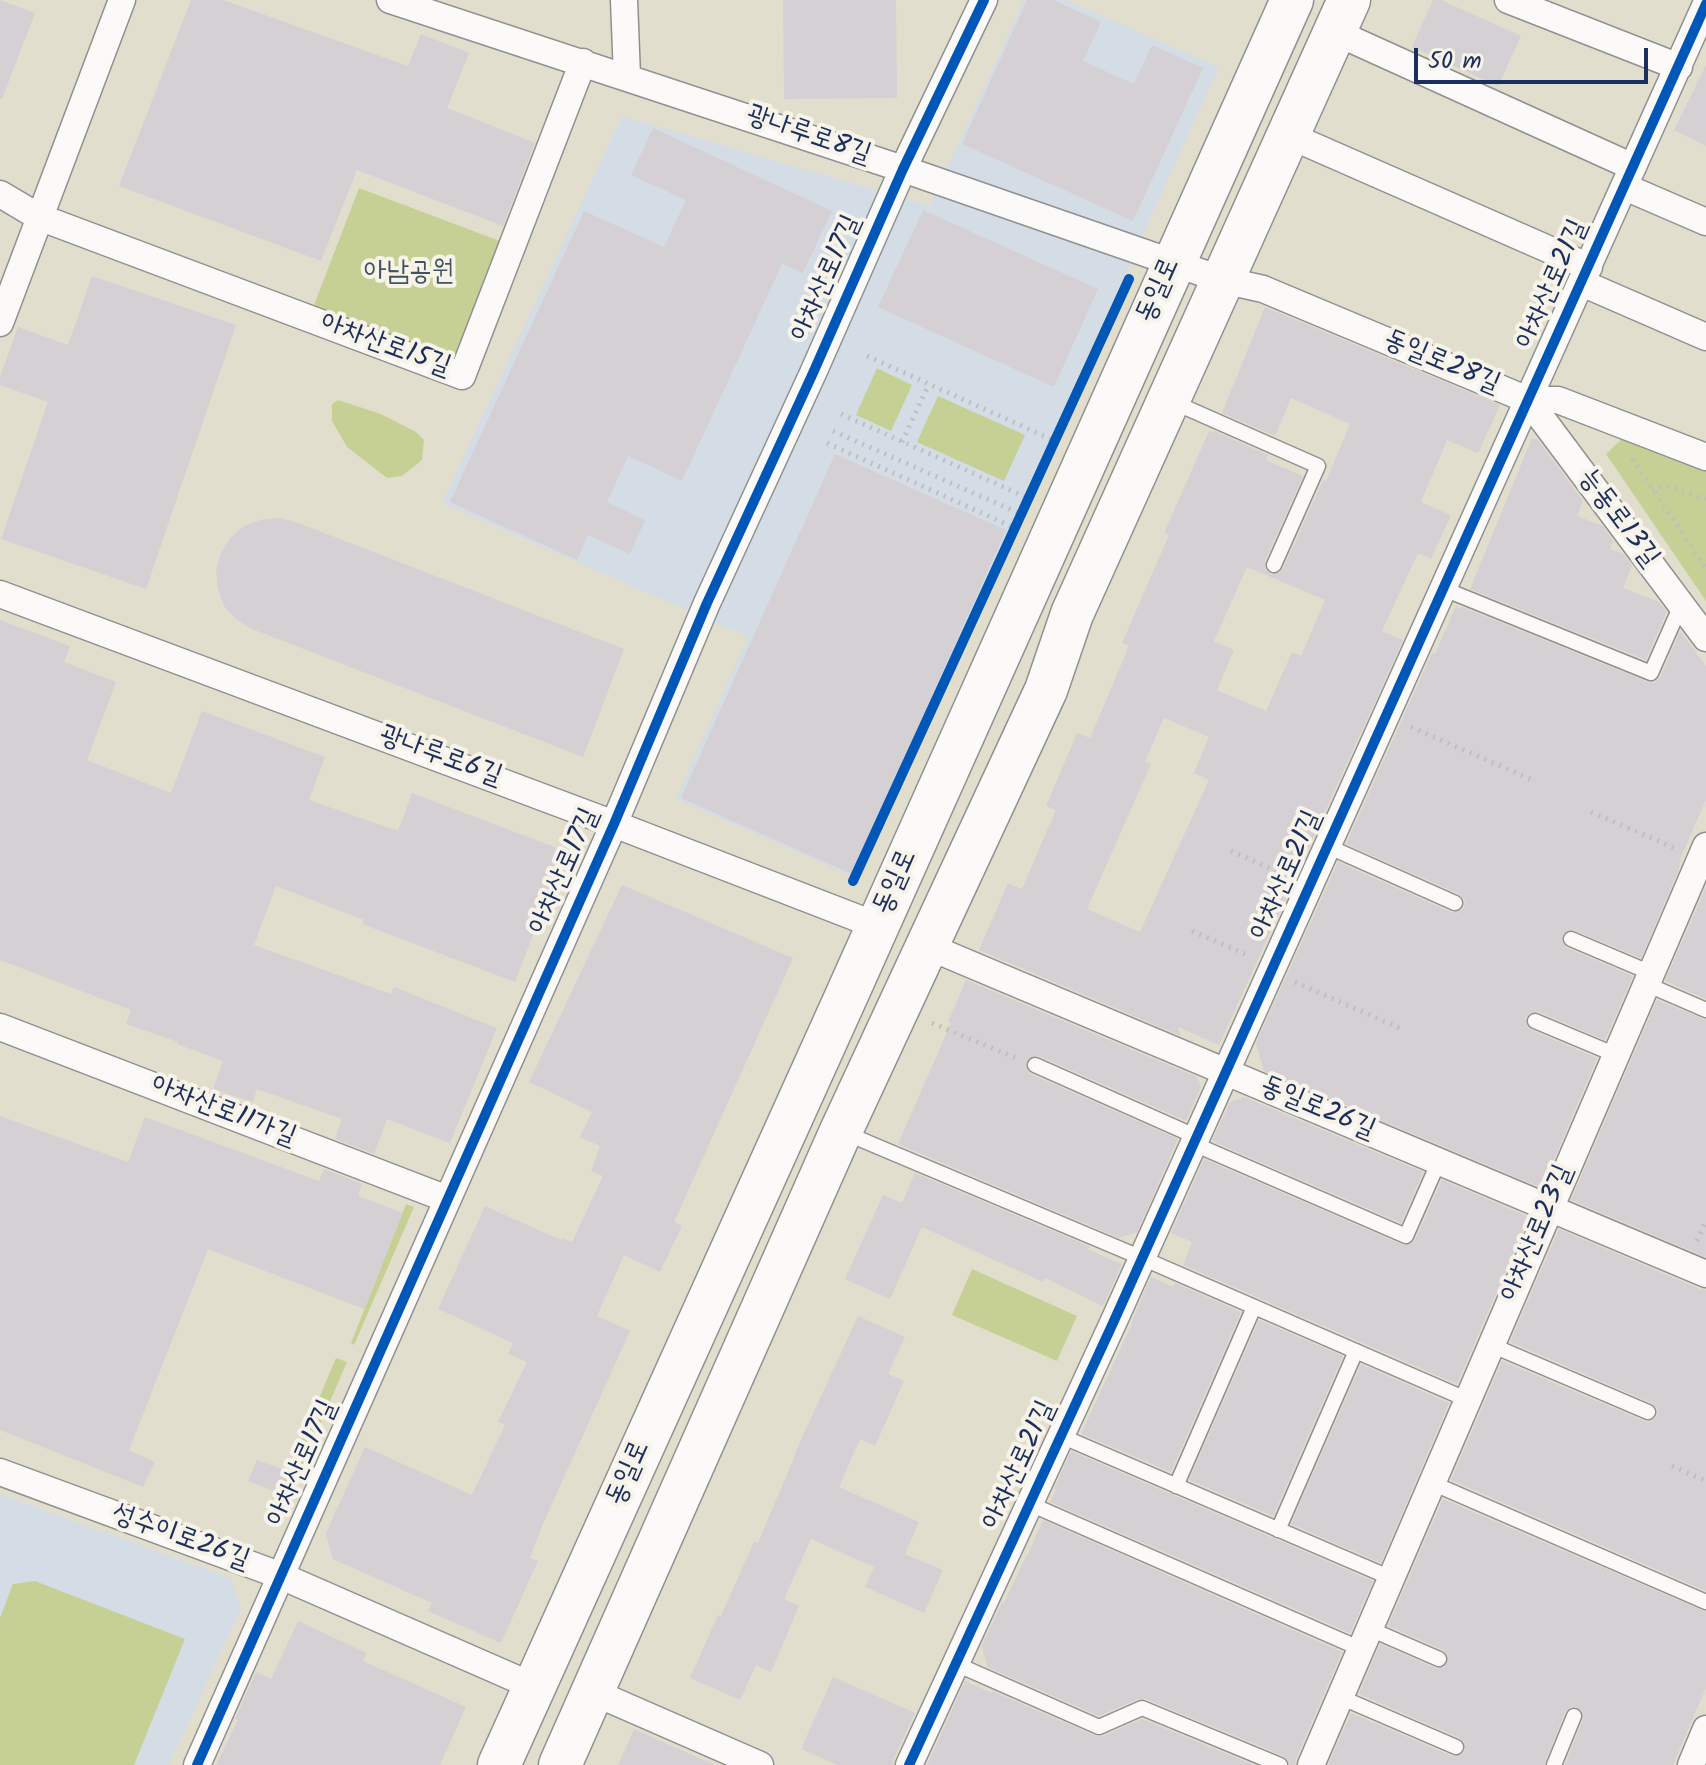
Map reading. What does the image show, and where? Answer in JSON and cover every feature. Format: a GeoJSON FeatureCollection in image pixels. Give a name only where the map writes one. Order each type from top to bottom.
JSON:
{"type":"FeatureCollection","features":[{"type":"Feature","properties":{"kind":"main road","name":"동일로"},"geometry":{"type":"LineString","coordinates":[[513,1760],[535,1687],[1292,0]]}},
{"type":"Feature","properties":{"kind":"main road","name":"동일로"},"geometry":{"type":"LineString","coordinates":[[560,1765],[841,1131],[1046,690],[1072,614],[1342,16]]}},
{"type":"Feature","properties":{"kind":"main road"},"geometry":{"type":"LineString","coordinates":[[1134,350],[1155,340],[1171,348],[1159,375],[1166,406]]}},
{"type":"Feature","properties":{"kind":"main road"},"geometry":{"type":"LineString","coordinates":[[878,926],[917,920],[949,899]]}},
{"type":"Feature","properties":{"kind":"street"},"geometry":{"type":"LineString","coordinates":[[0,323],[122,0]]}},
{"type":"Feature","properties":{"kind":"street","name":"광나루로8길"},"geometry":{"type":"LineString","coordinates":[[390,0],[627,76],[1223,280]]}},
{"type":"Feature","properties":{"kind":"street"},"geometry":{"type":"LineString","coordinates":[[624,0],[627,76]]}},
{"type":"Feature","properties":{"kind":"street","name":"아차산로17길"},"geometry":{"type":"LineString","coordinates":[[197,1765],[614,824],[707,603],[903,169],[984,0]]}},
{"type":"Feature","properties":{"kind":"street"},"geometry":{"type":"LineString","coordinates":[[1508,0],[1679,67]]}},
{"type":"Feature","properties":{"kind":"street","name":"아차산로21길"},"geometry":{"type":"LineString","coordinates":[[909,1765],[1142,1258],[1706,4]]}},
{"type":"Feature","properties":{"kind":"street","name":"동일로"},"geometry":{"type":"LineString","coordinates":[[1342,16],[1706,222]]}},
{"type":"Feature","properties":{"kind":"street","name":"아차산로15길"},"geometry":{"type":"LineString","coordinates":[[0,194],[39,217],[462,376],[583,62]]}},
{"type":"Feature","properties":{"kind":"street"},"geometry":{"type":"LineString","coordinates":[[1288,135],[1586,275],[1706,337]]}},
{"type":"Feature","properties":{"kind":"street","name":"동일로28길"},"geometry":{"type":"LineString","coordinates":[[1223,280],[1263,289],[1528,400],[1558,400],[1706,457]]}},
{"type":"Feature","properties":{"kind":"street","name":"능동로13길"},"geometry":{"type":"LineString","coordinates":[[1528,400],[1706,638]]}},
{"type":"Feature","properties":{"kind":"street","name":"광나루로6길"},"geometry":{"type":"LineString","coordinates":[[0,594],[878,926]]}},
{"type":"Feature","properties":{"kind":"street","name":"아차산로23길"},"geometry":{"type":"LineString","coordinates":[[1311,1765],[1704,856]]}},
{"type":"Feature","properties":{"kind":"street","name":"동일로26길"},"geometry":{"type":"LineString","coordinates":[[927,946],[1706,1274]]}},
{"type":"Feature","properties":{"kind":"street","name":"아차산로11가길"},"geometry":{"type":"LineString","coordinates":[[0,1027],[447,1199]]}},
{"type":"Feature","properties":{"kind":"street","name":"성수이로26길"},"geometry":{"type":"LineString","coordinates":[[0,1472],[279,1575],[535,1687]]}},
{"type":"Feature","properties":{"kind":"street"},"geometry":{"type":"LineString","coordinates":[[593,1692],[744,1762]]}},
{"type":"Feature","properties":{"kind":"street"},"geometry":{"type":"LineString","coordinates":[[1691,1765],[1706,1729]]}},
{"type":"Feature","properties":{"kind":"lane"},"geometry":{"type":"LineString","coordinates":[[1166,406],[1318,466],[1274,565]]}},
{"type":"Feature","properties":{"kind":"lane"},"geometry":{"type":"LineString","coordinates":[[1444,589],[1651,673],[1681,605]]}},
{"type":"Feature","properties":{"kind":"lane"},"geometry":{"type":"LineString","coordinates":[[1327,846],[1455,903]]}},
{"type":"Feature","properties":{"kind":"lane"},"geometry":{"type":"LineString","coordinates":[[1571,939],[1706,1010]]}},
{"type":"Feature","properties":{"kind":"lane"},"geometry":{"type":"LineString","coordinates":[[1535,1021],[1616,1055]]}},
{"type":"Feature","properties":{"kind":"lane"},"geometry":{"type":"LineString","coordinates":[[1035,1065],[1406,1236],[1439,1161]]}},
{"type":"Feature","properties":{"kind":"lane"},"geometry":{"type":"LineString","coordinates":[[841,1131],[1468,1400]]}},
{"type":"Feature","properties":{"kind":"lane"},"geometry":{"type":"LineString","coordinates":[[1176,1486],[1254,1307]]}},
{"type":"Feature","properties":{"kind":"lane"},"geometry":{"type":"LineString","coordinates":[[1491,1345],[1648,1412]]}},
{"type":"Feature","properties":{"kind":"lane"},"geometry":{"type":"LineString","coordinates":[[1278,1530],[1356,1351]]}},
{"type":"Feature","properties":{"kind":"lane","name":"아차산로21길"},"geometry":{"type":"LineString","coordinates":[[1061,1436],[1391,1578]]}},
{"type":"Feature","properties":{"kind":"lane"},"geometry":{"type":"LineString","coordinates":[[1432,1483],[1706,1602]]}},
{"type":"Feature","properties":{"kind":"lane","name":"아차산로21길"},"geometry":{"type":"LineString","coordinates":[[1030,1504],[1365,1639],[1439,1659]]}},
{"type":"Feature","properties":{"kind":"lane"},"geometry":{"type":"LineString","coordinates":[[956,1664],[1099,1727],[1142,1708],[1280,1765]]}},
{"type":"Feature","properties":{"kind":"lane"},"geometry":{"type":"LineString","coordinates":[[1340,1697],[1456,1747]]}},
{"type":"Feature","properties":{"kind":"lane"},"geometry":{"type":"LineString","coordinates":[[1554,1765],[1574,1716]]}},
{"type":"Feature","properties":{"kind":"path"},"geometry":{"type":"LineString","coordinates":[[867,356],[1055,441]]}},
{"type":"Feature","properties":{"kind":"path"},"geometry":{"type":"LineString","coordinates":[[902,442],[929,384]]}},
{"type":"Feature","properties":{"kind":"path"},"geometry":{"type":"LineString","coordinates":[[841,414],[1028,498]]}},
{"type":"Feature","properties":{"kind":"path"},"geometry":{"type":"LineString","coordinates":[[1048,455],[1061,428]]}},
{"type":"Feature","properties":{"kind":"path"},"geometry":{"type":"LineString","coordinates":[[833,431],[1021,514]]}},
{"type":"Feature","properties":{"kind":"path"},"geometry":{"type":"LineString","coordinates":[[827,443],[1015,528]]}},
{"type":"Feature","properties":{"kind":"path"},"geometry":{"type":"LineString","coordinates":[[1622,453],[1631,459],[1689,539],[1706,568]]}},
{"type":"Feature","properties":{"kind":"path"},"geometry":{"type":"LineString","coordinates":[[1009,542],[1035,484]]}},
{"type":"Feature","properties":{"kind":"path"},"geometry":{"type":"LineString","coordinates":[[1652,490],[1665,485],[1706,499]]}},
{"type":"Feature","properties":{"kind":"path"},"geometry":{"type":"LineString","coordinates":[[1386,717],[1535,781]]}},
{"type":"Feature","properties":{"kind":"path"},"geometry":{"type":"LineString","coordinates":[[1591,812],[1704,856]]}},
{"type":"Feature","properties":{"kind":"path"},"geometry":{"type":"LineString","coordinates":[[1231,851],[1310,886]]}},
{"type":"Feature","properties":{"kind":"path"},"geometry":{"type":"LineString","coordinates":[[1192,931],[1404,1030]]}},
{"type":"Feature","properties":{"kind":"path"},"geometry":{"type":"LineString","coordinates":[[932,1023],[1035,1065]]}},
{"type":"Feature","properties":{"kind":"path"},"geometry":{"type":"LineString","coordinates":[[1672,1466],[1706,1481]]}},
{"type":"Feature","properties":{"kind":"shaded area"},"geometry":{"type":"Polygon","coordinates":[[[1024,0],[1066,0],[1219,67],[852,876],[676,799],[748,637],[442,503],[622,116],[930,206],[1024,0]]]}},
{"type":"Feature","properties":{"kind":"shaded area"},"geometry":{"type":"Polygon","coordinates":[[[0,1494],[230,1578],[241,1608],[169,1765],[0,1765],[0,1494]]]}},
{"type":"Feature","properties":{"kind":"green space","name":"아남공원"},"geometry":{"type":"Polygon","coordinates":[[[359,188],[505,243],[460,360],[314,305],[359,188]]]}},
{"type":"Feature","properties":{"kind":"green space"},"geometry":{"type":"Polygon","coordinates":[[[877,368],[912,385],[891,431],[856,415],[877,368]]]}},
{"type":"Feature","properties":{"kind":"green space"},"geometry":{"type":"Polygon","coordinates":[[[938,396],[1025,435],[1004,481],[917,442],[938,396]]]}},
{"type":"Feature","properties":{"kind":"green space"},"geometry":{"type":"Polygon","coordinates":[[[338,400],[381,414],[416,432],[424,440],[422,460],[402,476],[387,478],[347,447],[332,421],[332,404],[338,400]]]}},
{"type":"Feature","properties":{"kind":"green space"},"geometry":{"type":"Polygon","coordinates":[[[1624,437],[1706,470],[1706,601],[1606,454],[1624,437]]]}},
{"type":"Feature","properties":{"kind":"green space"},"geometry":{"type":"Polygon","coordinates":[[[406,1204],[414,1207],[354,1345],[351,1343],[406,1204]]]}},
{"type":"Feature","properties":{"kind":"green space"},"geometry":{"type":"Polygon","coordinates":[[[972,1269],[1077,1316],[1057,1361],[952,1315],[972,1269]]]}},
{"type":"Feature","properties":{"kind":"green space"},"geometry":{"type":"Polygon","coordinates":[[[336,1358],[347,1362],[289,1497],[279,1493],[336,1358]]]}},
{"type":"Feature","properties":{"kind":"green space"},"geometry":{"type":"Polygon","coordinates":[[[35,1581],[185,1639],[134,1765],[0,1765],[0,1618],[13,1584],[35,1581]]]}},
{"type":"Feature","properties":{"kind":"building"},"geometry":{"type":"Polygon","coordinates":[[[0,0],[35,13],[2,99],[0,99],[0,0]]]}},
{"type":"Feature","properties":{"kind":"building"},"geometry":{"type":"Polygon","coordinates":[[[191,0],[223,0],[408,66],[421,34],[469,53],[447,108],[535,143],[503,226],[357,170],[321,261],[119,186],[191,0]]]}},
{"type":"Feature","properties":{"kind":"building"},"geometry":{"type":"Polygon","coordinates":[[[783,0],[896,0],[897,98],[784,99],[783,0]]]}},
{"type":"Feature","properties":{"kind":"building"},"geometry":{"type":"Polygon","coordinates":[[[1027,0],[1053,0],[1101,22],[1083,61],[1134,84],[1152,45],[1203,68],[1133,221],[962,144],[1027,0]]]}},
{"type":"Feature","properties":{"kind":"building"},"geometry":{"type":"Polygon","coordinates":[[[1433,0],[1441,0],[1521,36],[1498,86],[1412,47],[1433,0]]]}},
{"type":"Feature","properties":{"kind":"building"},"geometry":{"type":"Polygon","coordinates":[[[1706,65],[1706,146],[1674,130],[1706,65]]]}},
{"type":"Feature","properties":{"kind":"building"},"geometry":{"type":"Polygon","coordinates":[[[653,128],[832,211],[803,273],[782,264],[682,481],[628,456],[607,502],[645,520],[630,554],[588,535],[577,560],[450,502],[584,211],[664,247],[686,200],[631,175],[653,128]]]}},
{"type":"Feature","properties":{"kind":"building"},"geometry":{"type":"Polygon","coordinates":[[[923,210],[1098,289],[1054,387],[878,307],[923,210]]]}},
{"type":"Feature","properties":{"kind":"building"},"geometry":{"type":"Polygon","coordinates":[[[92,276],[236,325],[146,589],[1,539],[48,402],[0,385],[0,377],[18,327],[68,345],[92,276]]]}},
{"type":"Feature","properties":{"kind":"building"},"geometry":{"type":"Polygon","coordinates":[[[1265,307],[1500,405],[1478,453],[1447,440],[1421,502],[1451,515],[1431,559],[1418,553],[1382,631],[1403,640],[1219,1045],[1178,1027],[1181,1036],[979,950],[1008,883],[1022,889],[1056,810],[1046,806],[1077,733],[1090,738],[1129,646],[1122,643],[1169,535],[1164,533],[1209,431],[1268,455],[1266,460],[1303,476],[1265,561],[1266,570],[1271,574],[1283,569],[1350,424],[1291,398],[1275,436],[1222,413],[1265,307]],[[1247,567],[1214,641],[1234,650],[1217,690],[1266,711],[1292,652],[1301,656],[1325,600],[1247,567]],[[1164,718],[1145,762],[1151,764],[1087,909],[1140,932],[1209,780],[1194,773],[1209,737],[1164,718]]]}},
{"type":"Feature","properties":{"kind":"building"},"geometry":{"type":"Polygon","coordinates":[[[1532,438],[1538,440],[1583,501],[1577,516],[1603,526],[1613,541],[1610,549],[1624,554],[1632,565],[1623,588],[1659,602],[1666,611],[1646,660],[1470,589],[1532,438]]]}},
{"type":"Feature","properties":{"kind":"building"},"geometry":{"type":"Polygon","coordinates":[[[835,454],[1006,530],[852,874],[681,798],[835,454]]]}},
{"type":"Feature","properties":{"kind":"building"},"geometry":{"type":"Polygon","coordinates":[[[279,518],[624,649],[583,757],[252,629],[236,619],[224,606],[218,589],[216,571],[221,553],[230,538],[244,526],[279,518]]]}},
{"type":"Feature","properties":{"kind":"building"},"geometry":{"type":"Polygon","coordinates":[[[1456,606],[1648,682],[1653,683],[1660,678],[1680,631],[1706,666],[1706,800],[1641,958],[1574,930],[1566,931],[1562,936],[1567,948],[1633,976],[1605,1040],[1539,1012],[1530,1013],[1526,1018],[1531,1030],[1597,1058],[1542,1188],[1264,1071],[1256,1043],[1338,862],[1451,912],[1457,913],[1464,908],[1465,901],[1459,894],[1346,844],[1456,606]]]}},
{"type":"Feature","properties":{"kind":"building"},"geometry":{"type":"Polygon","coordinates":[[[0,620],[70,646],[64,662],[116,682],[87,760],[171,793],[202,711],[325,757],[309,800],[398,831],[412,793],[565,851],[515,982],[362,924],[364,920],[276,886],[254,945],[391,994],[394,987],[497,1028],[450,1143],[387,1119],[374,1154],[335,1139],[342,1119],[257,1089],[253,1102],[213,1089],[223,1061],[126,1024],[131,1010],[0,960],[0,620]]]}},
{"type":"Feature","properties":{"kind":"building"},"geometry":{"type":"Polygon","coordinates":[[[622,885],[793,958],[674,1222],[682,1226],[660,1272],[624,1255],[597,1316],[630,1331],[542,1526],[530,1558],[538,1561],[501,1643],[428,1611],[432,1603],[333,1559],[326,1533],[365,1447],[472,1495],[505,1425],[498,1422],[527,1362],[508,1354],[513,1343],[438,1309],[485,1206],[572,1242],[603,1176],[591,1171],[600,1146],[580,1137],[592,1112],[529,1082],[622,885]]]}},
{"type":"Feature","properties":{"kind":"building"},"geometry":{"type":"Polygon","coordinates":[[[1706,887],[1706,999],[1665,981],[1706,887]]]}},
{"type":"Feature","properties":{"kind":"building"},"geometry":{"type":"Polygon","coordinates":[[[966,980],[1197,1077],[1201,1087],[1186,1121],[1039,1056],[1030,1057],[1026,1062],[1031,1074],[1178,1139],[1137,1232],[1119,1238],[898,1144],[951,1023],[948,1022],[966,980]]]}},
{"type":"Feature","properties":{"kind":"building"},"geometry":{"type":"Polygon","coordinates":[[[1657,1000],[1706,1020],[1706,1257],[1571,1200],[1657,1000]]]}},
{"type":"Feature","properties":{"kind":"building"},"geometry":{"type":"Polygon","coordinates":[[[1244,1097],[1423,1172],[1401,1223],[1212,1141],[1230,1102],[1244,1097]]]}},
{"type":"Feature","properties":{"kind":"building"},"geometry":{"type":"Polygon","coordinates":[[[0,1116],[128,1162],[145,1117],[319,1181],[324,1169],[362,1184],[358,1196],[403,1213],[364,1309],[208,1249],[129,1450],[155,1462],[143,1487],[0,1430],[0,1116]]]}},
{"type":"Feature","properties":{"kind":"building"},"geometry":{"type":"Polygon","coordinates":[[[1204,1159],[1403,1245],[1415,1240],[1442,1180],[1529,1217],[1457,1384],[1183,1265],[1192,1242],[1171,1233],[1204,1159]]]}},
{"type":"Feature","properties":{"kind":"building"},"geometry":{"type":"Polygon","coordinates":[[[915,1173],[1091,1247],[1087,1249],[1122,1264],[1103,1306],[1045,1278],[1043,1282],[922,1227],[890,1299],[845,1279],[883,1195],[902,1203],[915,1173]]]}},
{"type":"Feature","properties":{"kind":"building"},"geometry":{"type":"Polygon","coordinates":[[[1559,1229],[1706,1290],[1706,1591],[1451,1480],[1502,1361],[1644,1421],[1650,1422],[1657,1417],[1658,1410],[1652,1403],[1510,1342],[1559,1229]]]}},
{"type":"Feature","properties":{"kind":"building"},"geometry":{"type":"Polygon","coordinates":[[[1151,1277],[1173,1287],[1175,1283],[1241,1312],[1171,1472],[1081,1434],[1151,1277]]]}},
{"type":"Feature","properties":{"kind":"building"},"geometry":{"type":"Polygon","coordinates":[[[858,1316],[905,1337],[888,1374],[904,1381],[875,1446],[860,1439],[839,1487],[919,1522],[905,1554],[943,1570],[924,1613],[865,1587],[874,1567],[811,1539],[784,1599],[799,1606],[771,1672],[756,1665],[740,1700],[690,1678],[754,1542],[758,1543],[795,1453],[858,1316]]]}},
{"type":"Feature","properties":{"kind":"building"},"geometry":{"type":"Polygon","coordinates":[[[1259,1320],[1343,1356],[1273,1516],[1189,1480],[1259,1320]]]}},
{"type":"Feature","properties":{"kind":"building"},"geometry":{"type":"Polygon","coordinates":[[[1361,1364],[1449,1403],[1381,1563],[1291,1524],[1361,1364]]]}},
{"type":"Feature","properties":{"kind":"building"},"geometry":{"type":"Polygon","coordinates":[[[1071,1451],[1373,1581],[1350,1633],[1050,1502],[1071,1451]]]}},
{"type":"Feature","properties":{"kind":"building"},"geometry":{"type":"Polygon","coordinates":[[[257,1460],[288,1471],[279,1493],[248,1481],[257,1460]]]}},
{"type":"Feature","properties":{"kind":"building"},"geometry":{"type":"Polygon","coordinates":[[[1443,1499],[1706,1612],[1706,1688],[1673,1765],[1565,1765],[1583,1719],[1582,1711],[1573,1706],[1565,1712],[1544,1765],[1328,1765],[1351,1713],[1452,1756],[1461,1755],[1465,1750],[1460,1738],[1359,1694],[1380,1644],[1436,1668],[1444,1667],[1448,1662],[1443,1650],[1388,1626],[1443,1499]]]}},
{"type":"Feature","properties":{"kind":"building"},"geometry":{"type":"Polygon","coordinates":[[[1043,1520],[1342,1652],[1295,1765],[1290,1765],[1284,1756],[1146,1699],[1138,1699],[1099,1716],[987,1667],[982,1645],[1043,1520]]]}},
{"type":"Feature","properties":{"kind":"building"},"geometry":{"type":"Polygon","coordinates":[[[298,1621],[367,1653],[363,1661],[466,1707],[440,1765],[216,1765],[238,1720],[235,1719],[256,1672],[271,1679],[298,1621]]]}},
{"type":"Feature","properties":{"kind":"building"},"geometry":{"type":"Polygon","coordinates":[[[833,1677],[915,1713],[893,1765],[838,1765],[801,1749],[833,1677]]]}},
{"type":"Feature","properties":{"kind":"building"},"geometry":{"type":"Polygon","coordinates":[[[965,1681],[1096,1736],[1103,1736],[1142,1719],[1254,1765],[927,1765],[965,1681]]]}},
{"type":"Feature","properties":{"kind":"building"},"geometry":{"type":"Polygon","coordinates":[[[634,1729],[715,1765],[618,1765],[634,1729]]]}},
{"type":"Feature","properties":{"kind":"cycle path"},"geometry":{"type":"LineString","coordinates":[[197,1765],[614,824],[707,603],[903,169],[984,0]]}},
{"type":"Feature","properties":{"kind":"cycle path"},"geometry":{"type":"LineString","coordinates":[[909,1765],[1113,1323],[1706,4]]}},
{"type":"Feature","properties":{"kind":"cycle path"},"geometry":{"type":"LineString","coordinates":[[853,881],[1129,279]]}}]}
